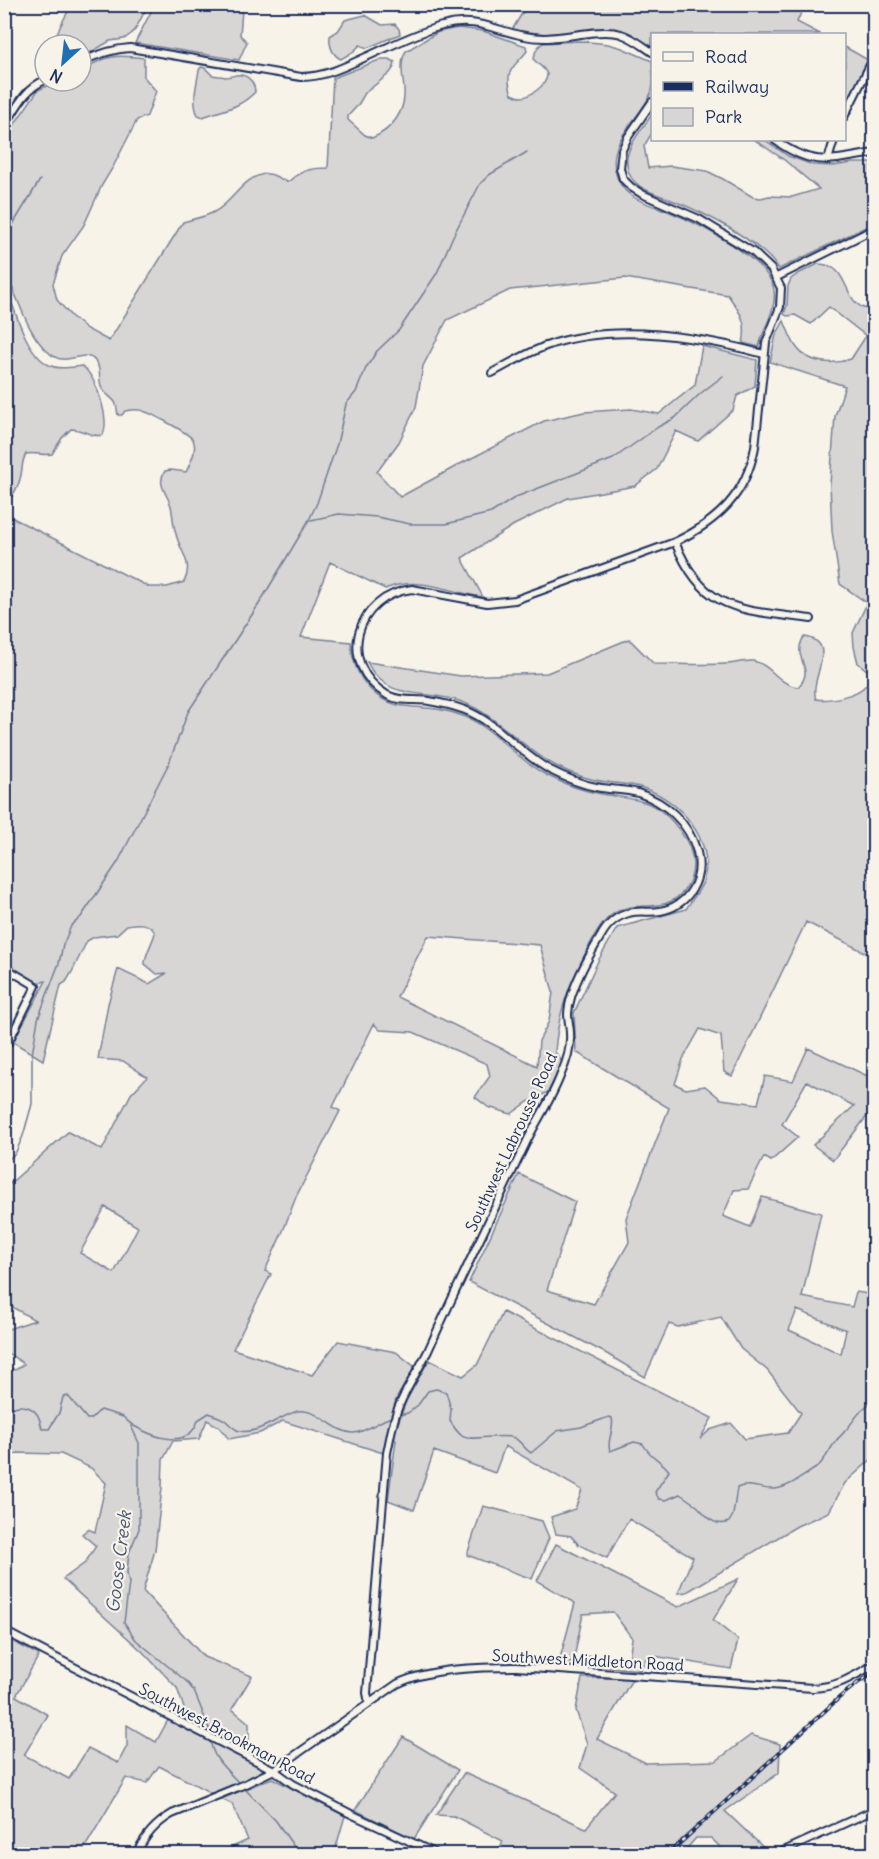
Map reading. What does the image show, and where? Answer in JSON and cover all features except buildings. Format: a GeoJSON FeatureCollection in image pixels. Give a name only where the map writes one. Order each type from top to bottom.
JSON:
{"type":"FeatureCollection","features":[{"type":"Feature","properties":{"kind":"street"},"geometry":{"type":"LineString","coordinates":[[93,56],[116,48],[130,48],[301,77],[316,77],[331,73],[415,35],[462,21],[482,24],[507,33],[543,38],[609,32],[622,34],[651,51]]}},
{"type":"Feature","properties":{"kind":"street"},"geometry":{"type":"LineString","coordinates":[[846,113],[874,57]]}},
{"type":"Feature","properties":{"kind":"street"},"geometry":{"type":"LineString","coordinates":[[4,127],[25,94],[33,86]]}},
{"type":"Feature","properties":{"kind":"street"},"geometry":{"type":"LineString","coordinates":[[651,103],[622,150],[620,168],[623,179],[642,194],[699,219],[753,252],[777,277],[874,230]]}},
{"type":"Feature","properties":{"kind":"street"},"geometry":{"type":"LineString","coordinates":[[778,141],[807,158],[828,160],[874,153]]}},
{"type":"Feature","properties":{"kind":"street"},"geometry":{"type":"LineString","coordinates":[[828,160],[834,141]]}},
{"type":"Feature","properties":{"kind":"street","name":"Southwest Labrousse Road"},"geometry":{"type":"LineString","coordinates":[[369,1703],[367,1693],[387,1453],[401,1403],[533,1127],[561,1075],[569,1050],[568,1014],[574,988],[602,933],[611,923],[629,913],[657,912],[672,908],[687,898],[699,873],[696,850],[681,820],[670,809],[653,799],[638,793],[597,788],[552,771],[521,751],[488,722],[462,709],[426,701],[396,699],[387,694],[365,673],[358,656],[357,640],[360,627],[365,616],[375,604],[399,590],[421,590],[487,603],[515,600],[675,542],[713,521],[737,494],[753,460],[764,354],[769,332],[780,307],[781,288],[777,277]]}},
{"type":"Feature","properties":{"kind":"street"},"geometry":{"type":"LineString","coordinates":[[492,373],[548,345],[606,335],[639,334],[698,338],[764,354]]}},
{"type":"Feature","properties":{"kind":"street"},"geometry":{"type":"LineString","coordinates":[[675,542],[696,581],[724,603],[746,610],[811,619]]}},
{"type":"Feature","properties":{"kind":"street"},"geometry":{"type":"LineString","coordinates":[[4,967],[36,986],[4,1051]]}},
{"type":"Feature","properties":{"kind":"street","name":"Southwest Brookman Road"},"geometry":{"type":"LineString","coordinates":[[4,1631],[274,1770],[293,1784],[351,1814],[437,1854]]}},
{"type":"Feature","properties":{"kind":"street","name":"Southwest Middleton Road"},"geometry":{"type":"LineString","coordinates":[[136,1854],[153,1827],[162,1820],[274,1770],[397,1684],[410,1678],[426,1674],[491,1667],[517,1667],[813,1688],[831,1686],[847,1680],[874,1665]]}},
{"type":"Feature","properties":{"kind":"street"},"geometry":{"type":"LineString","coordinates":[[777,1854],[874,1810]]}},
{"type":"Feature","properties":{"kind":"green space"},"geometry":{"type":"Polygon","coordinates":[[[71,4],[148,5],[131,34],[124,39],[110,41],[93,51],[93,33],[57,33],[71,4]]]}},
{"type":"Feature","properties":{"kind":"green space"},"geometry":{"type":"Polygon","coordinates":[[[155,4],[253,5],[242,10],[240,35],[247,42],[239,60],[135,43],[155,4]]]}},
{"type":"Feature","properties":{"kind":"green space"},"geometry":{"type":"Polygon","coordinates":[[[805,4],[797,22],[818,33],[651,33],[651,48],[640,40],[602,29],[545,34],[512,30],[527,5],[805,4]]]}},
{"type":"Feature","properties":{"kind":"green space"},"geometry":{"type":"Polygon","coordinates":[[[365,15],[382,25],[395,24],[400,34],[367,48],[360,45],[341,59],[332,49],[330,36],[338,31],[345,20],[365,15]]]}},
{"type":"Feature","properties":{"kind":"green space"},"geometry":{"type":"Polygon","coordinates":[[[458,28],[483,31],[526,46],[527,51],[512,69],[509,79],[512,94],[520,97],[533,93],[546,79],[546,71],[534,60],[538,47],[543,43],[580,41],[608,44],[651,61],[651,93],[621,138],[614,159],[619,181],[636,199],[697,225],[746,255],[769,278],[774,297],[772,312],[759,347],[743,343],[744,323],[728,295],[625,278],[510,290],[447,320],[423,366],[416,407],[399,442],[377,472],[400,497],[544,421],[584,412],[631,409],[659,414],[695,385],[702,346],[757,360],[755,386],[737,396],[733,410],[698,441],[676,431],[657,469],[635,486],[568,498],[514,525],[462,558],[483,597],[422,584],[398,585],[385,589],[330,562],[301,637],[351,642],[355,664],[360,674],[373,692],[382,699],[404,706],[443,710],[466,717],[487,729],[525,761],[553,778],[588,791],[646,802],[654,806],[671,820],[683,835],[691,851],[693,865],[687,886],[672,901],[619,910],[600,927],[574,978],[561,1013],[555,1052],[563,1063],[548,1092],[511,1114],[488,1107],[475,1097],[490,1076],[487,1064],[413,1032],[380,1030],[374,1024],[333,1107],[340,1111],[296,1197],[265,1271],[271,1274],[233,1349],[312,1375],[338,1341],[396,1352],[415,1367],[396,1399],[383,1453],[283,1421],[260,1433],[229,1439],[218,1426],[207,1420],[199,1439],[173,1441],[163,1460],[155,1550],[143,1591],[204,1657],[252,1676],[232,1709],[249,1723],[249,1750],[187,1717],[177,1688],[143,1652],[63,1579],[85,1563],[96,1546],[82,1534],[88,1529],[95,1532],[106,1483],[91,1468],[61,1454],[18,1453],[5,1459],[4,1365],[15,1370],[24,1364],[5,1351],[5,1330],[35,1320],[5,1303],[5,1188],[68,1132],[102,1150],[131,1094],[147,1077],[123,1061],[98,1059],[108,1004],[118,969],[149,984],[167,973],[157,974],[145,964],[155,933],[147,925],[127,925],[117,934],[94,937],[87,941],[72,972],[66,982],[61,985],[43,1060],[13,1042],[46,981],[35,983],[5,964],[5,514],[149,587],[167,587],[184,582],[188,569],[187,563],[174,527],[171,506],[162,480],[165,471],[186,472],[195,448],[190,437],[151,414],[134,410],[118,415],[115,402],[101,386],[99,369],[95,360],[86,356],[67,359],[55,357],[46,350],[33,333],[5,273],[5,138],[36,93],[93,93],[93,64],[118,56],[144,58],[144,77],[156,91],[147,116],[137,120],[102,185],[84,225],[62,256],[53,284],[57,300],[71,316],[85,328],[109,341],[183,222],[203,217],[221,208],[245,184],[259,176],[270,174],[288,182],[306,170],[328,168],[333,78],[382,59],[395,62],[390,73],[365,93],[348,116],[348,120],[372,138],[386,130],[396,119],[403,105],[406,51],[438,32],[458,28]],[[428,936],[397,997],[537,1066],[539,1041],[549,1021],[553,992],[540,945],[428,936]],[[105,1207],[80,1253],[114,1273],[138,1227],[105,1207]]]}},
{"type":"Feature","properties":{"kind":"green space"},"geometry":{"type":"Polygon","coordinates":[[[846,48],[868,60],[846,108],[846,48]]]}},
{"type":"Feature","properties":{"kind":"green space"},"geometry":{"type":"Polygon","coordinates":[[[201,67],[212,75],[247,77],[255,92],[243,102],[230,108],[203,117],[198,115],[195,99],[201,67]]]}},
{"type":"Feature","properties":{"kind":"green space"},"geometry":{"type":"Polygon","coordinates":[[[651,116],[651,135],[644,146],[648,168],[671,166],[707,171],[753,197],[761,198],[792,197],[819,189],[783,159],[756,141],[766,141],[788,156],[813,165],[874,163],[874,223],[779,269],[746,238],[687,206],[644,189],[634,181],[627,161],[628,152],[651,116]]]}},
{"type":"Feature","properties":{"kind":"green space"},"geometry":{"type":"Polygon","coordinates":[[[818,264],[829,266],[837,271],[856,302],[863,308],[874,310],[874,957],[806,922],[732,1076],[724,1072],[721,1036],[700,1029],[683,1059],[675,1084],[686,1089],[705,1086],[721,1099],[758,1104],[765,1076],[793,1081],[808,1048],[874,1079],[874,1112],[871,1111],[833,1160],[813,1145],[854,1106],[807,1081],[782,1124],[798,1137],[771,1161],[764,1157],[748,1189],[734,1190],[723,1216],[750,1227],[762,1197],[821,1213],[802,1297],[852,1307],[856,1292],[874,1295],[874,1457],[845,1483],[829,1512],[797,1526],[687,1592],[678,1593],[693,1557],[629,1519],[607,1558],[579,1545],[571,1536],[556,1534],[551,1517],[575,1509],[582,1490],[505,1446],[495,1473],[434,1451],[414,1510],[388,1500],[396,1440],[393,1438],[406,1401],[429,1360],[463,1376],[477,1365],[503,1312],[712,1418],[700,1439],[710,1430],[731,1423],[745,1439],[788,1433],[801,1413],[767,1370],[741,1349],[721,1317],[678,1327],[669,1324],[645,1377],[607,1354],[469,1282],[519,1174],[575,1202],[547,1290],[594,1304],[629,1242],[626,1218],[669,1108],[576,1052],[574,1013],[598,961],[617,928],[686,909],[703,882],[706,867],[705,852],[692,824],[670,802],[656,794],[643,788],[587,778],[562,769],[543,759],[475,708],[449,698],[409,692],[385,684],[375,675],[367,662],[461,676],[547,673],[629,639],[654,664],[728,664],[753,661],[765,666],[785,682],[798,687],[805,674],[800,651],[804,637],[815,640],[822,653],[816,682],[816,699],[842,697],[862,689],[868,682],[869,674],[858,663],[853,633],[867,603],[840,584],[832,531],[830,484],[835,416],[845,386],[770,362],[776,335],[784,321],[797,348],[808,357],[822,362],[851,359],[866,336],[829,307],[811,324],[795,315],[784,314],[788,286],[791,279],[818,264]],[[797,1310],[789,1330],[841,1354],[846,1330],[797,1310]]]}},
{"type":"Feature","properties":{"kind":"green space"},"geometry":{"type":"Polygon","coordinates":[[[5,283],[21,328],[33,350],[41,359],[53,367],[82,366],[87,371],[97,388],[105,428],[103,435],[99,436],[71,429],[52,454],[26,454],[18,486],[5,506],[5,283]]]}},
{"type":"Feature","properties":{"kind":"green space"},"geometry":{"type":"Polygon","coordinates":[[[483,1506],[542,1521],[549,1538],[532,1579],[467,1555],[483,1506]]]}},
{"type":"Feature","properties":{"kind":"green space"},"geometry":{"type":"Polygon","coordinates":[[[556,1544],[678,1607],[738,1579],[713,1620],[738,1640],[731,1669],[648,1655],[640,1670],[588,1665],[589,1656],[629,1659],[632,1638],[613,1612],[583,1614],[573,1663],[559,1662],[575,1603],[537,1581],[556,1544]]]}},
{"type":"Feature","properties":{"kind":"green space"},"geometry":{"type":"Polygon","coordinates":[[[4,1637],[39,1655],[16,1696],[48,1715],[24,1755],[69,1779],[88,1748],[118,1763],[127,1746],[127,1725],[156,1742],[168,1720],[263,1767],[262,1772],[213,1794],[159,1766],[147,1783],[126,1778],[81,1854],[5,1854],[4,1637]]]}},
{"type":"Feature","properties":{"kind":"green space"},"geometry":{"type":"Polygon","coordinates":[[[582,1678],[633,1678],[597,1739],[646,1763],[716,1761],[751,1735],[780,1744],[779,1773],[725,1811],[765,1849],[755,1854],[727,1854],[711,1838],[696,1838],[682,1854],[497,1854],[503,1841],[454,1816],[436,1815],[464,1773],[586,1828],[615,1792],[580,1768],[587,1744],[576,1710],[582,1678]]]}},
{"type":"Feature","properties":{"kind":"green space"},"geometry":{"type":"Polygon","coordinates":[[[403,1737],[458,1770],[414,1839],[355,1810],[403,1737]]]}},
{"type":"Feature","properties":{"kind":"green space"},"geometry":{"type":"Polygon","coordinates":[[[272,1778],[345,1816],[334,1854],[217,1854],[248,1840],[232,1804],[221,1799],[272,1778]]]}},
{"type":"Feature","properties":{"kind":"waterway"},"geometry":{"type":"LineString","coordinates":[[4,1163],[15,1154],[23,1136],[32,1104],[32,1055],[38,1019],[71,926],[81,917],[118,862],[169,763],[188,712],[259,604],[309,520],[337,444],[346,404],[356,392],[366,368],[377,351],[399,330],[437,273],[480,184],[489,175],[527,152]]}},
{"type":"Feature","properties":{"kind":"waterway"},"geometry":{"type":"LineString","coordinates":[[4,239],[40,180]]}},
{"type":"Feature","properties":{"kind":"waterway"},"geometry":{"type":"LineString","coordinates":[[311,520],[339,514],[377,517],[410,524],[446,524],[491,513],[516,497],[613,459],[658,427],[675,418],[723,376]]}},
{"type":"Feature","properties":{"kind":"waterway"},"geometry":{"type":"LineString","coordinates":[[399,1415],[408,1413],[418,1405],[428,1391],[436,1389],[446,1392],[451,1409],[450,1421],[462,1436],[466,1438],[502,1436],[514,1438],[531,1453],[557,1431],[581,1427],[609,1417],[612,1418],[610,1451],[634,1442],[643,1444],[649,1453],[669,1471],[655,1492],[659,1499],[666,1500],[680,1494],[711,1520],[723,1523],[729,1522],[733,1515],[737,1488],[751,1486],[774,1489],[802,1477],[819,1465],[858,1414],[874,1401]]}},
{"type":"Feature","properties":{"kind":"waterway"},"geometry":{"type":"LineString","coordinates":[[4,1413],[16,1406],[25,1406],[37,1414],[42,1429],[49,1429],[59,1413],[63,1397],[68,1396],[87,1419],[91,1419],[100,1410],[123,1417],[142,1430],[170,1439],[187,1435],[194,1429],[198,1420],[209,1413],[244,1432],[260,1428],[298,1411],[312,1413],[339,1429],[353,1433],[363,1431],[392,1417]]}},
{"type":"Feature","properties":{"kind":"waterway","name":"Goose Creek"},"geometry":{"type":"LineString","coordinates":[[131,1426],[139,1443],[139,1529],[129,1553],[127,1573],[129,1583],[124,1622],[136,1640],[186,1681],[194,1691],[210,1734]]}},
{"type":"Feature","properties":{"kind":"waterway","name":"Goose Creek"},"geometry":{"type":"LineString","coordinates":[[210,1739],[217,1758],[240,1784]]}},
{"type":"Feature","properties":{"kind":"waterway","name":"Goose Creek"},"geometry":{"type":"LineString","coordinates":[[243,1787],[276,1821],[299,1854]]}},
{"type":"Feature","properties":{"kind":"railway"},"geometry":{"type":"LineString","coordinates":[[668,1854],[840,1697],[874,1673]]}}]}
